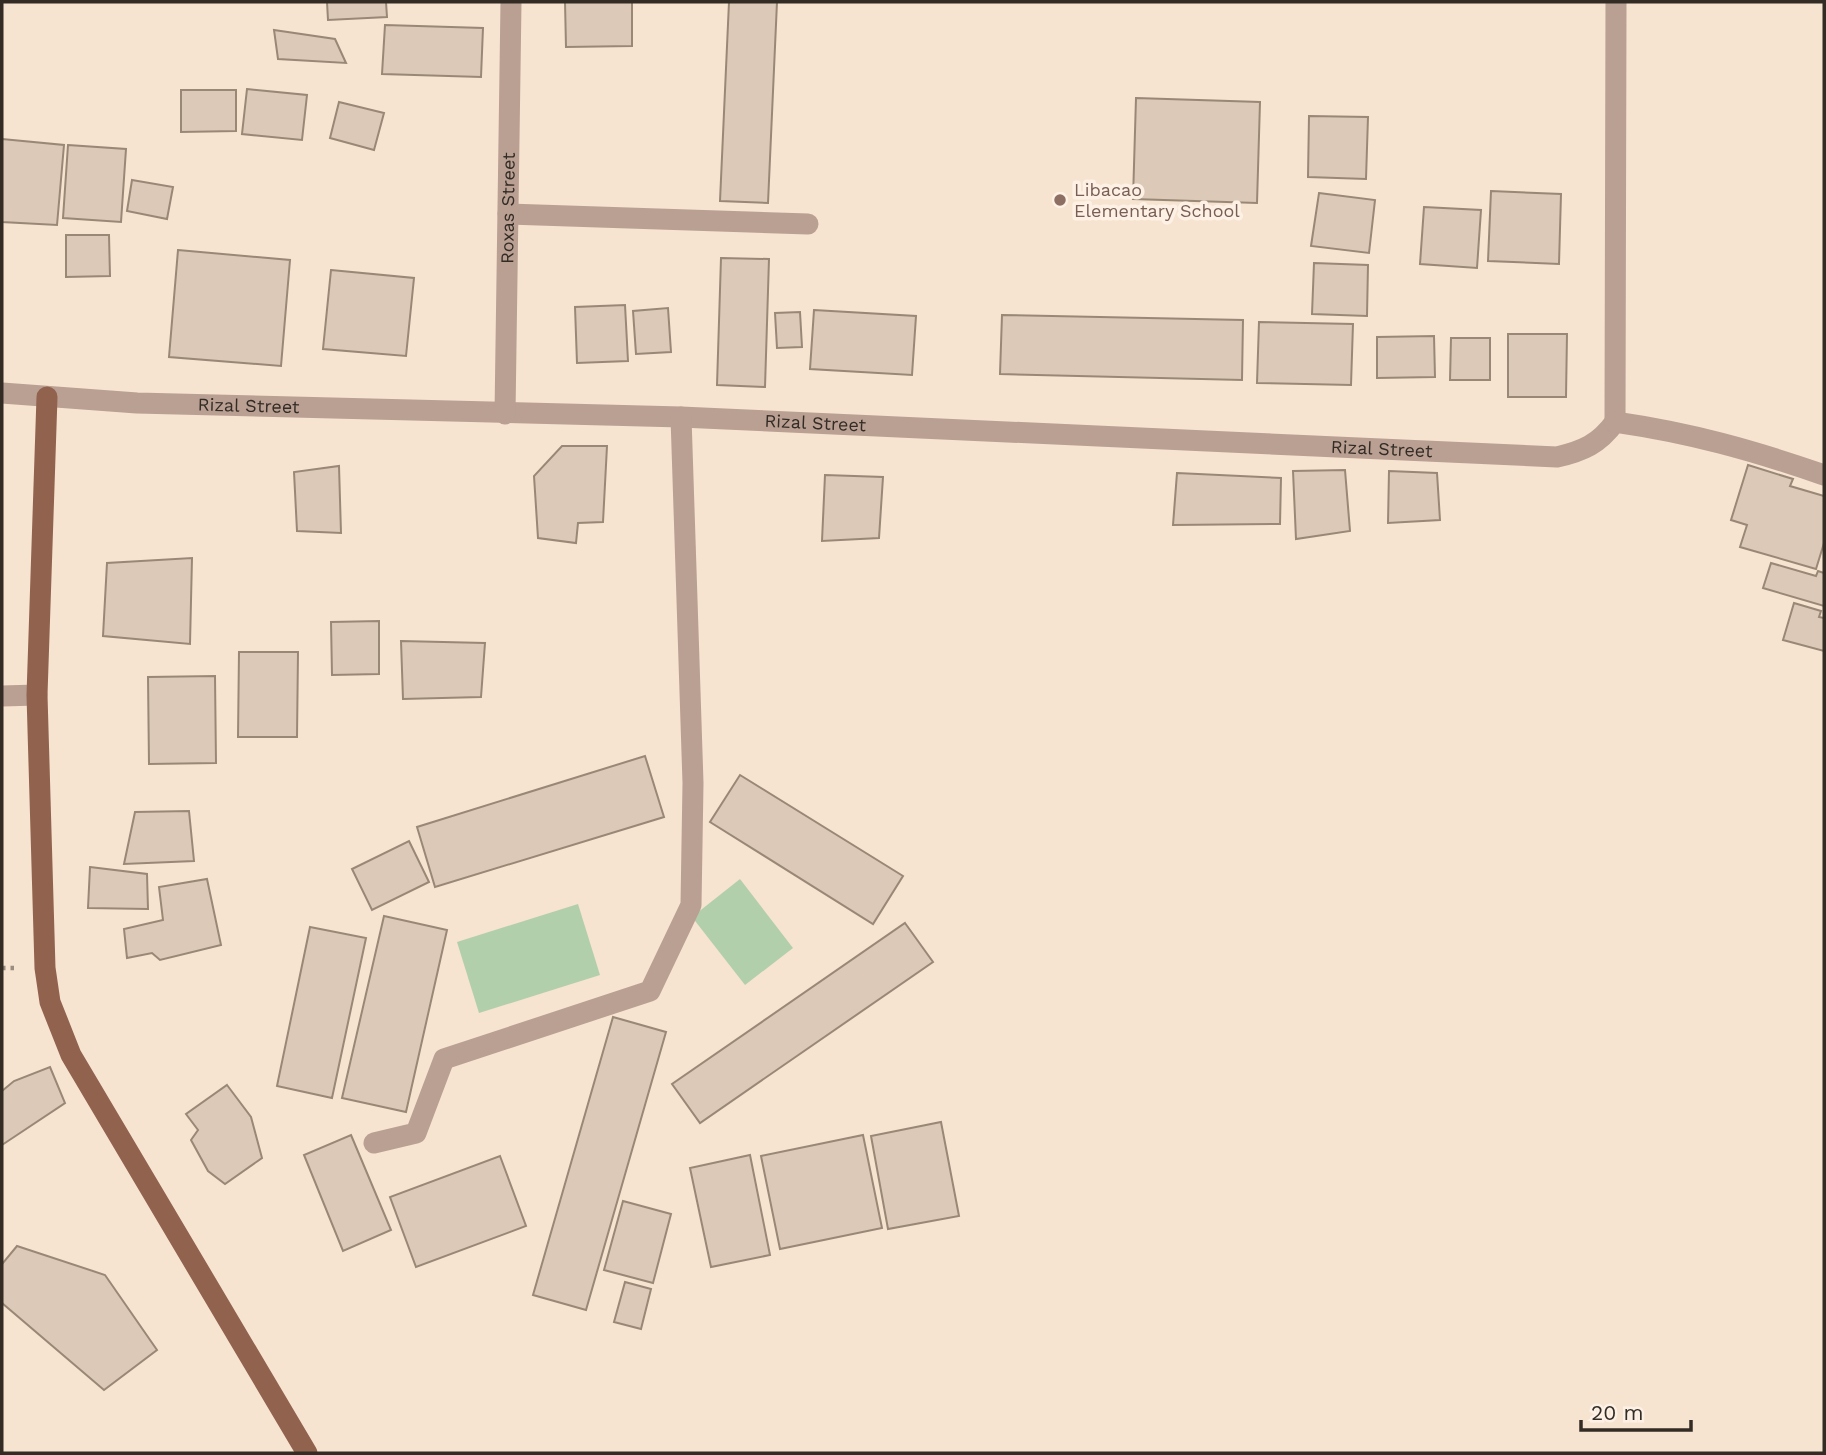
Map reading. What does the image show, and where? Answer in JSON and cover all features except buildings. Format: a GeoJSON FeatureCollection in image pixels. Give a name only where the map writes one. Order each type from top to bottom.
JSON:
{"type":"FeatureCollection","features":[{"type":"Feature","properties":{"kind":"main road"},"geometry":{"type":"LineString","coordinates":[[47,397],[37,695],[45,968],[50,1002],[71,1055],[307,1453]]}},
{"type":"Feature","properties":{"kind":"street","name":"Roxas Street"},"geometry":{"type":"LineString","coordinates":[[505,414],[511,2]]}},
{"type":"Feature","properties":{"kind":"street"},"geometry":{"type":"LineString","coordinates":[[1616,2],[1615,422],[1683,432],[1744,447],[1824,475]]}},
{"type":"Feature","properties":{"kind":"street"},"geometry":{"type":"LineString","coordinates":[[508,214],[807,223]]}},
{"type":"Feature","properties":{"kind":"street","name":"Rizal Street"},"geometry":{"type":"LineString","coordinates":[[2,393],[151,403],[681,417],[1557,457],[1580,452],[1603,439],[1615,422]]}},
{"type":"Feature","properties":{"kind":"street"},"geometry":{"type":"LineString","coordinates":[[374,1143],[416,1133],[444,1059],[650,991],[691,905],[692,783],[681,417]]}},
{"type":"Feature","properties":{"kind":"street"},"geometry":{"type":"LineString","coordinates":[[2,696],[37,695]]}},
{"type":"Feature","properties":{"kind":"green space"},"geometry":{"type":"Polygon","coordinates":[[[740,879],[793,948],[745,985],[692,917],[740,879]]]}},
{"type":"Feature","properties":{"kind":"green space"},"geometry":{"type":"Polygon","coordinates":[[[578,904],[600,975],[479,1013],[457,942],[578,904]]]}},
{"type":"Feature","properties":{"kind":"place","name":"Libacao Elementary School"},"geometry":{"type":"Point","coordinates":[1060,200]}}]}
